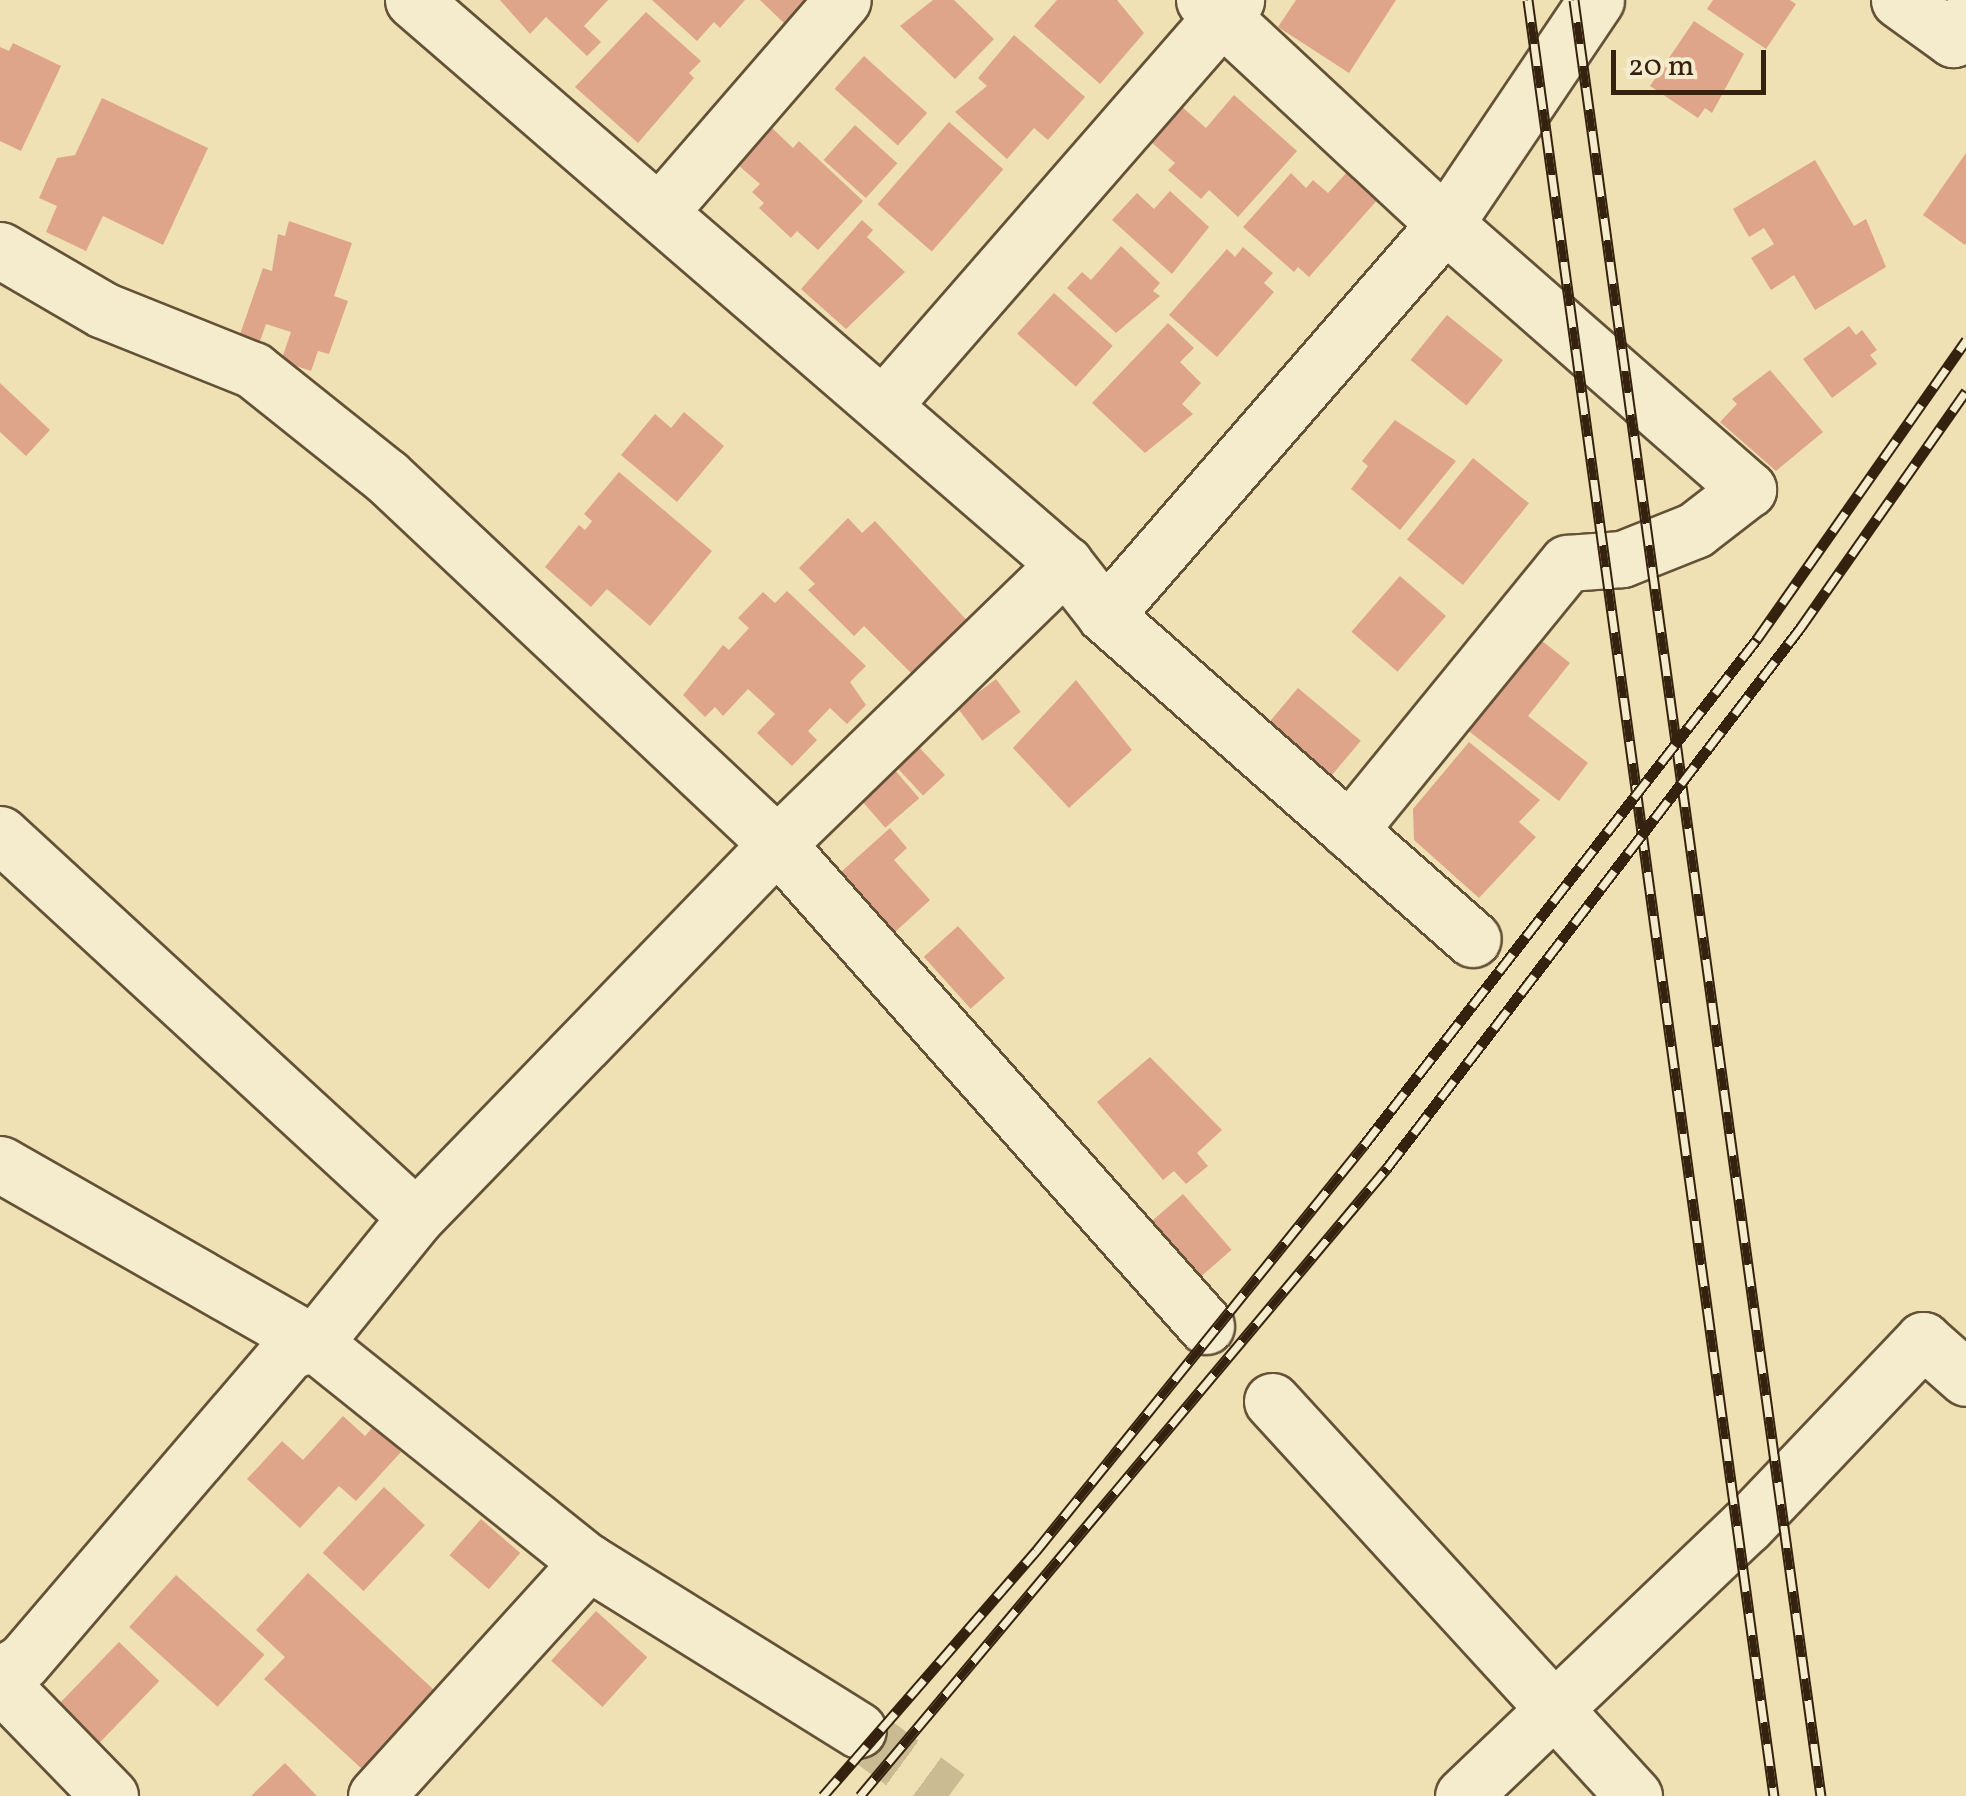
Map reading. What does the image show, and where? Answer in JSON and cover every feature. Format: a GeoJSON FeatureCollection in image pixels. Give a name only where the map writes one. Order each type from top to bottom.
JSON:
{"type":"FeatureCollection","features":[{"type":"Feature","properties":{"kind":"street"},"geometry":{"type":"LineString","coordinates":[[660,211],[843,0]]}},
{"type":"Feature","properties":{"kind":"street"},"geometry":{"type":"LineString","coordinates":[[1106,615],[1445,224],[1596,0]]}},
{"type":"Feature","properties":{"kind":"street"},"geometry":{"type":"LineString","coordinates":[[1899,0],[1953,38],[1966,20]]}},
{"type":"Feature","properties":{"kind":"street"},"geometry":{"type":"LineString","coordinates":[[884,404],[1222,6],[1445,224],[1748,489],[1694,530],[1622,559],[1567,563],[1350,830]]}},
{"type":"Feature","properties":{"kind":"street"},"geometry":{"type":"LineString","coordinates":[[434,7],[660,211],[1065,564],[1106,615],[1472,940]]}},
{"type":"Feature","properties":{"kind":"street"},"geometry":{"type":"LineString","coordinates":[[0,250],[102,310],[253,370],[386,476],[778,844],[1206,1326]]}},
{"type":"Feature","properties":{"kind":"street"},"geometry":{"type":"LineString","coordinates":[[110,1796],[0,1679],[22,1662],[289,1351],[314,1343],[416,1216],[778,844],[1065,564]]}},
{"type":"Feature","properties":{"kind":"street"},"geometry":{"type":"LineString","coordinates":[[0,834],[416,1216]]}},
{"type":"Feature","properties":{"kind":"street"},"geometry":{"type":"LineString","coordinates":[[0,1164],[314,1343],[588,1562],[858,1730]]}},
{"type":"Feature","properties":{"kind":"street"},"geometry":{"type":"LineString","coordinates":[[1463,1796],[1551,1706],[1746,1526],[1923,1340],[1966,1378]]}},
{"type":"Feature","properties":{"kind":"street"},"geometry":{"type":"LineString","coordinates":[[1272,1401],[1634,1796]]}},
{"type":"Feature","properties":{"kind":"street"},"geometry":{"type":"LineString","coordinates":[[376,1796],[588,1562]]}},
{"type":"Feature","properties":{"kind":"building"},"geometry":{"type":"Polygon","coordinates":[[[500,0],[608,0],[584,26],[601,42],[587,56],[546,17],[530,34],[500,0]]]}},
{"type":"Feature","properties":{"kind":"building"},"geometry":{"type":"Polygon","coordinates":[[[652,0],[745,0],[720,28],[714,22],[697,41],[652,0]]]}},
{"type":"Feature","properties":{"kind":"building"},"geometry":{"type":"Polygon","coordinates":[[[760,0],[806,0],[785,24],[760,0]]]}},
{"type":"Feature","properties":{"kind":"building"},"geometry":{"type":"Polygon","coordinates":[[[933,0],[954,0],[994,39],[955,79],[900,26],[933,0]]]}},
{"type":"Feature","properties":{"kind":"building"},"geometry":{"type":"Polygon","coordinates":[[[1057,0],[1117,0],[1144,33],[1100,84],[1034,26],[1057,0]]]}},
{"type":"Feature","properties":{"kind":"building"},"geometry":{"type":"Polygon","coordinates":[[[1296,0],[1396,0],[1349,73],[1278,27],[1296,0]]]}},
{"type":"Feature","properties":{"kind":"building"},"geometry":{"type":"Polygon","coordinates":[[[1713,0],[1790,0],[1796,4],[1766,49],[1707,9],[1713,0]]]}},
{"type":"Feature","properties":{"kind":"building"},"geometry":{"type":"Polygon","coordinates":[[[646,12],[701,61],[689,73],[694,78],[638,143],[575,87],[646,12]]]}},
{"type":"Feature","properties":{"kind":"building"},"geometry":{"type":"Polygon","coordinates":[[[1694,21],[1744,54],[1712,113],[1705,108],[1698,118],[1650,86],[1694,21]]]}},
{"type":"Feature","properties":{"kind":"building"},"geometry":{"type":"Polygon","coordinates":[[[1014,35],[1085,97],[1048,140],[1034,128],[1007,159],[955,112],[987,86],[978,78],[1014,35]]]}},
{"type":"Feature","properties":{"kind":"building"},"geometry":{"type":"Polygon","coordinates":[[[13,43],[61,66],[21,151],[0,141],[0,47],[9,51],[13,43]]]}},
{"type":"Feature","properties":{"kind":"building"},"geometry":{"type":"Polygon","coordinates":[[[864,56],[927,113],[898,146],[835,89],[864,56]]]}},
{"type":"Feature","properties":{"kind":"building"},"geometry":{"type":"Polygon","coordinates":[[[1234,95],[1297,151],[1238,217],[1209,190],[1201,199],[1168,170],[1175,163],[1150,141],[1181,106],[1206,128],[1234,95]]]}},
{"type":"Feature","properties":{"kind":"building"},"geometry":{"type":"Polygon","coordinates":[[[102,98],[208,148],[163,245],[103,216],[86,251],[46,232],[57,206],[39,198],[57,158],[75,155],[102,98]]]}},
{"type":"Feature","properties":{"kind":"building"},"geometry":{"type":"Polygon","coordinates":[[[949,122],[1003,169],[932,251],[877,204],[949,122]]]}},
{"type":"Feature","properties":{"kind":"building"},"geometry":{"type":"Polygon","coordinates":[[[855,125],[897,163],[866,198],[824,160],[855,125]]]}},
{"type":"Feature","properties":{"kind":"building"},"geometry":{"type":"Polygon","coordinates":[[[772,128],[793,148],[799,141],[863,201],[818,250],[797,231],[791,238],[759,208],[764,203],[752,192],[760,184],[738,165],[772,128]]]}},
{"type":"Feature","properties":{"kind":"building"},"geometry":{"type":"Polygon","coordinates":[[[1966,153],[1966,243],[1965,245],[1923,215],[1966,153]]]}},
{"type":"Feature","properties":{"kind":"building"},"geometry":{"type":"Polygon","coordinates":[[[1815,160],[1854,226],[1866,219],[1886,267],[1815,310],[1794,275],[1771,290],[1751,258],[1774,244],[1764,228],[1749,237],[1733,209],[1815,160]]]}},
{"type":"Feature","properties":{"kind":"building"},"geometry":{"type":"Polygon","coordinates":[[[1349,170],[1380,197],[1309,277],[1298,267],[1294,272],[1243,227],[1291,173],[1306,188],[1313,180],[1328,193],[1349,170]]]}},
{"type":"Feature","properties":{"kind":"building"},"geometry":{"type":"Polygon","coordinates":[[[1170,191],[1209,227],[1172,274],[1112,220],[1137,193],[1154,209],[1170,191]]]}},
{"type":"Feature","properties":{"kind":"building"},"geometry":{"type":"Polygon","coordinates":[[[862,220],[873,230],[867,237],[905,272],[846,329],[801,289],[862,220]]]}},
{"type":"Feature","properties":{"kind":"building"},"geometry":{"type":"Polygon","coordinates":[[[289,221],[352,243],[334,296],[348,301],[329,354],[318,351],[311,371],[281,361],[291,332],[266,324],[258,347],[238,340],[263,268],[272,271],[278,234],[285,236],[289,221]]]}},
{"type":"Feature","properties":{"kind":"building"},"geometry":{"type":"Polygon","coordinates":[[[1121,246],[1160,283],[1153,291],[1160,296],[1116,333],[1067,288],[1082,272],[1091,280],[1121,246]]]}},
{"type":"Feature","properties":{"kind":"building"},"geometry":{"type":"Polygon","coordinates":[[[1243,247],[1273,273],[1264,283],[1274,292],[1217,357],[1169,315],[1227,249],[1235,257],[1243,247]]]}},
{"type":"Feature","properties":{"kind":"building"},"geometry":{"type":"Polygon","coordinates":[[[1054,293],[1113,346],[1076,387],[1017,334],[1054,293]]]}},
{"type":"Feature","properties":{"kind":"building"},"geometry":{"type":"Polygon","coordinates":[[[1447,315],[1503,360],[1466,405],[1410,360],[1447,315]]]}},
{"type":"Feature","properties":{"kind":"building"},"geometry":{"type":"Polygon","coordinates":[[[1168,323],[1194,348],[1180,362],[1201,383],[1182,404],[1193,414],[1145,453],[1092,403],[1168,323]]]}},
{"type":"Feature","properties":{"kind":"building"},"geometry":{"type":"Polygon","coordinates":[[[1849,326],[1856,335],[1862,330],[1877,350],[1870,355],[1877,364],[1832,398],[1803,359],[1849,326]]]}},
{"type":"Feature","properties":{"kind":"building"},"geometry":{"type":"Polygon","coordinates":[[[1770,370],[1823,432],[1776,471],[1720,422],[1737,404],[1732,399],[1770,370]]]}},
{"type":"Feature","properties":{"kind":"building"},"geometry":{"type":"Polygon","coordinates":[[[0,383],[50,430],[26,456],[0,432],[0,383]]]}},
{"type":"Feature","properties":{"kind":"building"},"geometry":{"type":"Polygon","coordinates":[[[684,412],[724,446],[677,502],[621,455],[655,414],[671,428],[684,412]]]}},
{"type":"Feature","properties":{"kind":"building"},"geometry":{"type":"Polygon","coordinates":[[[1395,420],[1456,461],[1400,530],[1351,489],[1368,466],[1362,461],[1395,420]]]}},
{"type":"Feature","properties":{"kind":"building"},"geometry":{"type":"Polygon","coordinates":[[[1473,458],[1529,503],[1463,585],[1407,540],[1473,458]]]}},
{"type":"Feature","properties":{"kind":"building"},"geometry":{"type":"Polygon","coordinates":[[[619,472],[712,551],[650,626],[607,589],[591,607],[545,567],[579,525],[585,530],[592,521],[584,514],[619,472]]]}},
{"type":"Feature","properties":{"kind":"building"},"geometry":{"type":"Polygon","coordinates":[[[848,518],[862,533],[875,521],[973,627],[919,681],[864,626],[854,636],[808,590],[815,584],[799,568],[848,518]]]}},
{"type":"Feature","properties":{"kind":"building"},"geometry":{"type":"Polygon","coordinates":[[[1400,576],[1446,616],[1397,672],[1351,632],[1400,576]]]}},
{"type":"Feature","properties":{"kind":"building"},"geometry":{"type":"Polygon","coordinates":[[[787,591],[866,666],[850,682],[866,705],[847,724],[830,708],[808,731],[817,740],[792,766],[757,733],[775,714],[748,689],[723,716],[715,707],[705,717],[683,695],[723,645],[729,650],[749,628],[738,618],[763,592],[775,603],[787,591]]]}},
{"type":"Feature","properties":{"kind":"building"},"geometry":{"type":"Polygon","coordinates":[[[1537,637],[1570,663],[1528,716],[1588,763],[1559,801],[1466,729],[1537,637]]]}},
{"type":"Feature","properties":{"kind":"building"},"geometry":{"type":"Polygon","coordinates":[[[996,679],[1021,712],[982,741],[958,708],[996,679]]]}},
{"type":"Feature","properties":{"kind":"building"},"geometry":{"type":"Polygon","coordinates":[[[1076,680],[1132,750],[1069,808],[1013,748],[1076,680]]]}},
{"type":"Feature","properties":{"kind":"building"},"geometry":{"type":"Polygon","coordinates":[[[1298,688],[1361,741],[1327,781],[1264,729],[1298,688]]]}},
{"type":"Feature","properties":{"kind":"building"},"geometry":{"type":"Polygon","coordinates":[[[1469,742],[1540,800],[1519,822],[1536,837],[1479,898],[1414,840],[1413,809],[1469,742]]]}},
{"type":"Feature","properties":{"kind":"building"},"geometry":{"type":"Polygon","coordinates":[[[917,745],[945,775],[923,795],[895,765],[917,745]]]}},
{"type":"Feature","properties":{"kind":"building"},"geometry":{"type":"Polygon","coordinates":[[[893,768],[919,798],[885,828],[859,798],[893,768]]]}},
{"type":"Feature","properties":{"kind":"building"},"geometry":{"type":"Polygon","coordinates":[[[890,828],[907,848],[894,860],[930,900],[895,932],[841,872],[890,828]]]}},
{"type":"Feature","properties":{"kind":"building"},"geometry":{"type":"Polygon","coordinates":[[[958,926],[1005,978],[971,1009],[924,957],[958,926]]]}},
{"type":"Feature","properties":{"kind":"building"},"geometry":{"type":"Polygon","coordinates":[[[1150,1057],[1222,1130],[1197,1153],[1208,1166],[1186,1184],[1174,1171],[1163,1180],[1097,1102],[1150,1057]]]}},
{"type":"Feature","properties":{"kind":"building"},"geometry":{"type":"Polygon","coordinates":[[[1183,1194],[1232,1250],[1193,1283],[1145,1227],[1183,1194]]]}},
{"type":"Feature","properties":{"kind":"building"},"geometry":{"type":"Polygon","coordinates":[[[343,1416],[365,1436],[374,1426],[401,1452],[356,1501],[339,1486],[300,1528],[247,1479],[282,1441],[303,1460],[343,1416]]]}},
{"type":"Feature","properties":{"kind":"building"},"geometry":{"type":"Polygon","coordinates":[[[384,1487],[425,1525],[364,1591],[323,1553],[384,1487]]]}},
{"type":"Feature","properties":{"kind":"building"},"geometry":{"type":"Polygon","coordinates":[[[481,1519],[520,1553],[489,1589],[450,1555],[481,1519]]]}},
{"type":"Feature","properties":{"kind":"building"},"geometry":{"type":"Polygon","coordinates":[[[308,1573],[434,1690],[362,1769],[264,1679],[285,1657],[256,1630],[308,1573]]]}},
{"type":"Feature","properties":{"kind":"building"},"geometry":{"type":"Polygon","coordinates":[[[176,1575],[264,1655],[218,1707],[129,1627],[176,1575]]]}},
{"type":"Feature","properties":{"kind":"building"},"geometry":{"type":"Polygon","coordinates":[[[596,1611],[647,1657],[602,1707],[551,1661],[596,1611]]]}},
{"type":"Feature","properties":{"kind":"building"},"geometry":{"type":"Polygon","coordinates":[[[119,1642],[159,1681],[94,1749],[54,1710],[119,1642]]]}},
{"type":"Feature","properties":{"kind":"building"},"geometry":{"type":"Polygon","coordinates":[[[285,1763],[317,1796],[251,1796],[285,1763]]]}},
{"type":"Feature","properties":{"kind":"tunnel"},"geometry":{"type":"LineString","coordinates":[[858,1730],[948,1796]]}},
{"type":"Feature","properties":{"kind":"railway"},"geometry":{"type":"LineString","coordinates":[[1528,0],[1774,1796]]}},
{"type":"Feature","properties":{"kind":"railway"},"geometry":{"type":"LineString","coordinates":[[1574,0],[1821,1796]]}},
{"type":"Feature","properties":{"kind":"railway"},"geometry":{"type":"LineString","coordinates":[[823,1796],[1036,1551],[1364,1145],[1757,639],[1966,340]]}},
{"type":"Feature","properties":{"kind":"railway"},"geometry":{"type":"LineString","coordinates":[[860,1796],[1387,1168],[1801,627],[1966,391]]}}]}
